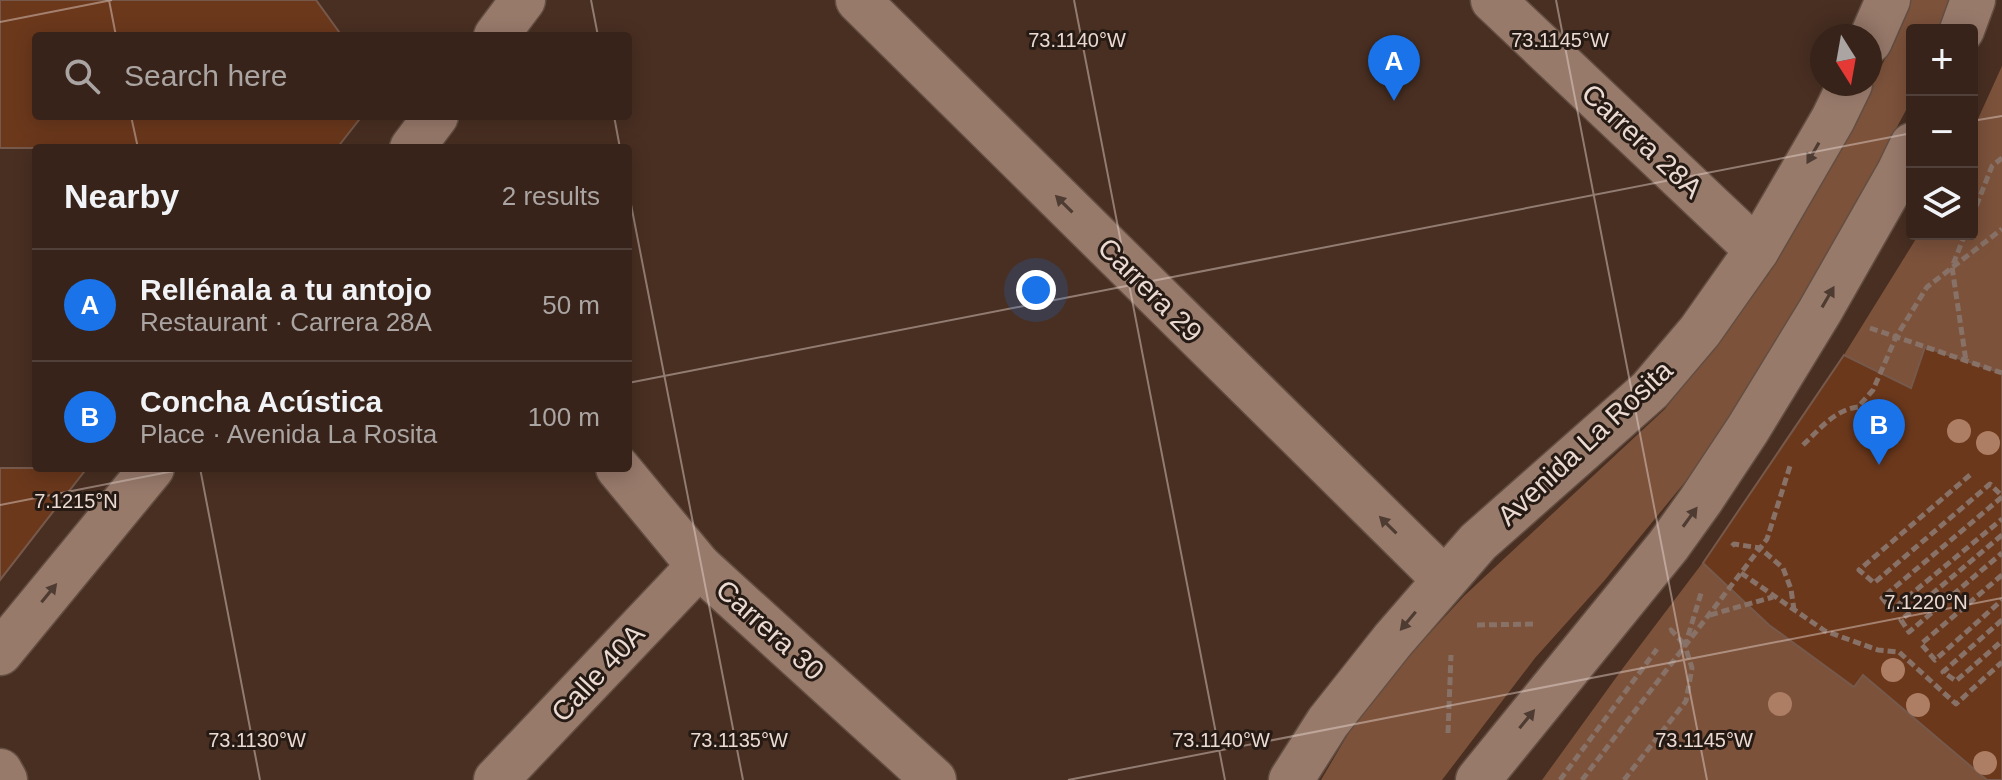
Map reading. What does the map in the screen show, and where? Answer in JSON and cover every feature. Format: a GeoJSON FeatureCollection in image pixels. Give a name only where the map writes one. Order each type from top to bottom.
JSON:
{"type":"FeatureCollection","features":[{"type":"Feature","properties":{"kind":"street"},"geometry":{"type":"LineString","coordinates":[[499,32],[523,0]]}},
{"type":"Feature","properties":{"kind":"street","name":"Carrera 29"},"geometry":{"type":"LineString","coordinates":[[858,0],[1444,579]]}},
{"type":"Feature","properties":{"kind":"street","name":"Carrera 28A"},"geometry":{"type":"LineString","coordinates":[[1493,0],[1757,250]]}},
{"type":"Feature","properties":{"kind":"street"},"geometry":{"type":"LineString","coordinates":[[1877,24],[1888,0]]}},
{"type":"Feature","properties":{"kind":"street"},"geometry":{"type":"LineString","coordinates":[[1964,24],[1973,0]]}},
{"type":"Feature","properties":{"kind":"street","name":"Avenida La Rosita"},"geometry":{"type":"LineString","coordinates":[[1291,780],[1328,722],[1444,579],[1478,542],[1650,390],[1700,331],[1757,250],[1844,96]]}},
{"type":"Feature","properties":{"kind":"street"},"geometry":{"type":"LineString","coordinates":[[415,144],[433,120]]}},
{"type":"Feature","properties":{"kind":"street"},"geometry":{"type":"LineString","coordinates":[[1478,780],[1693,512],[1820,311],[1906,157]]}},
{"type":"Feature","properties":{"kind":"street"},"geometry":{"type":"LineString","coordinates":[[0,653],[149,472]]}},
{"type":"Feature","properties":{"kind":"street","name":"Carrera 30"},"geometry":{"type":"LineString","coordinates":[[621,472],[699,566],[934,780]]}},
{"type":"Feature","properties":{"kind":"street","name":"Calle 40A"},"geometry":{"type":"LineString","coordinates":[[496,780],[699,566]]}},
{"type":"Feature","properties":{"kind":"street"},"geometry":{"type":"LineString","coordinates":[[0,771],[5,780]]}},
{"type":"Feature","properties":{"kind":"path"},"geometry":{"type":"LineString","coordinates":[[1978,202],[1992,166],[2002,158]]}},
{"type":"Feature","properties":{"kind":"path"},"geometry":{"type":"LineString","coordinates":[[1582,780],[1767,539],[1794,453],[1832,417],[1847,408],[1858,407],[1873,390],[1896,337],[1927,287],[2002,229]]}},
{"type":"Feature","properties":{"kind":"path"},"geometry":{"type":"LineString","coordinates":[[1963,240],[1952,267],[1966,361]]}},
{"type":"Feature","properties":{"kind":"path"},"geometry":{"type":"LineString","coordinates":[[1820,311],[2002,373]]}},
{"type":"Feature","properties":{"kind":"path"},"geometry":{"type":"LineString","coordinates":[[1970,475],[1859,570],[1874,583],[1990,484],[2002,497],[1882,598],[1892,610],[2002,519]]}},
{"type":"Feature","properties":{"kind":"path"},"geometry":{"type":"LineString","coordinates":[[2002,535],[1901,620],[1909,632],[2002,553]]}},
{"type":"Feature","properties":{"kind":"path"},"geometry":{"type":"LineString","coordinates":[[1725,556],[1734,544],[1760,548],[1783,568],[1791,589],[1794,610]]}},
{"type":"Feature","properties":{"kind":"path"},"geometry":{"type":"LineString","coordinates":[[1741,573],[1825,631],[1878,650],[1899,652],[1956,704],[2002,662]]}},
{"type":"Feature","properties":{"kind":"path"},"geometry":{"type":"LineString","coordinates":[[2002,575],[1921,644],[1935,660],[2002,600]]}},
{"type":"Feature","properties":{"kind":"path"},"geometry":{"type":"LineString","coordinates":[[1685,646],[1706,579]]}},
{"type":"Feature","properties":{"kind":"path"},"geometry":{"type":"LineString","coordinates":[[1707,616],[1774,596]]}},
{"type":"Feature","properties":{"kind":"path"},"geometry":{"type":"LineString","coordinates":[[2002,620],[1943,672],[1956,681],[2002,641]]}},
{"type":"Feature","properties":{"kind":"path"},"geometry":{"type":"LineString","coordinates":[[1467,626],[1539,624]]}},
{"type":"Feature","properties":{"kind":"path"},"geometry":{"type":"LineString","coordinates":[[1560,780],[1671,630],[1685,646],[1692,668],[1686,701],[1624,780]]}},
{"type":"Feature","properties":{"kind":"path"},"geometry":{"type":"LineString","coordinates":[[1447,742],[1452,640]]}},
{"type":"Feature","properties":{"kind":"shaded area"},"geometry":{"type":"Polygon","coordinates":[[[1911,0],[1956,0],[1946,24],[1906,24],[1906,110],[1802,304],[1703,460],[1604,581],[1535,658],[1442,780],[1321,780],[1368,700],[1464,596],[1665,409],[1768,275],[1866,96],[1882,96],[1882,65],[1911,0]]]}},
{"type":"Feature","properties":{"kind":"shaded area"},"geometry":{"type":"Polygon","coordinates":[[[2002,66],[2002,780],[1542,780],[1738,516],[1834,371],[1915,240],[1978,240],[1978,119],[2002,66]]]}},
{"type":"Feature","properties":{"kind":"building"},"geometry":{"type":"Polygon","coordinates":[[[0,0],[316,0],[339,32],[32,32],[32,120],[359,120],[340,144],[32,144],[32,148],[0,148],[0,0]]]}},
{"type":"Feature","properties":{"kind":"building"},"geometry":{"type":"Polygon","coordinates":[[[1925,347],[2002,373],[2002,780],[1987,780],[1863,675],[1854,687],[1769,625],[1703,563],[1844,355],[1911,388],[1925,347]]]}},
{"type":"Feature","properties":{"kind":"building"},"geometry":{"type":"Polygon","coordinates":[[[0,468],[32,468],[32,472],[84,472],[0,580],[0,468]]]}},
{"type":"Feature","properties":{"kind":"place","name":"Rellénala a tu antojo"},"geometry":{"type":"Point","coordinates":[1394,101]}},
{"type":"Feature","properties":{"kind":"place","name":"Concha Acústica"},"geometry":{"type":"Point","coordinates":[1879,465]}}]}
